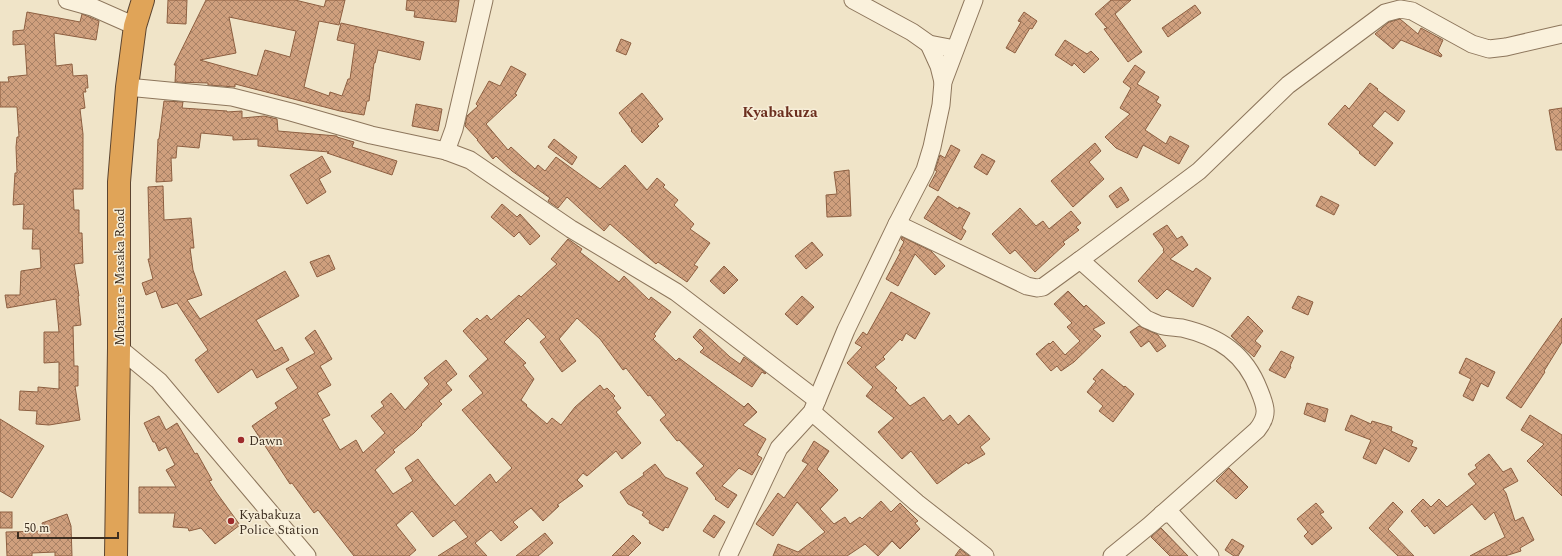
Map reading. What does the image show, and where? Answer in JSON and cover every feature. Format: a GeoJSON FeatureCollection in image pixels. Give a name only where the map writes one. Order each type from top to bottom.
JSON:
{"type":"FeatureCollection","features":[{"type":"Feature","properties":{"kind":"highway","name":"Mbarara - Masaka Road"},"geometry":{"type":"LineString","coordinates":[[116,556],[119,348],[119,182],[127,87],[135,26],[143,0]]}},
{"type":"Feature","properties":{"kind":"street"},"geometry":{"type":"LineString","coordinates":[[67,0],[92,7],[135,26]]}},
{"type":"Feature","properties":{"kind":"street"},"geometry":{"type":"LineString","coordinates":[[446,151],[454,129],[484,0]]}},
{"type":"Feature","properties":{"kind":"street"},"geometry":{"type":"LineString","coordinates":[[853,0],[912,32],[929,44],[955,49]]}},
{"type":"Feature","properties":{"kind":"street"},"geometry":{"type":"LineString","coordinates":[[728,556],[779,448],[814,406],[846,330],[925,170],[932,147],[941,105],[943,82],[974,0]]}},
{"type":"Feature","properties":{"kind":"street"},"geometry":{"type":"LineString","coordinates":[[897,224],[1027,286],[1037,288],[1043,286],[1080,260],[1199,171],[1288,85],[1385,13],[1400,9],[1412,11],[1472,44],[1489,49],[1506,47],[1562,34]]}},
{"type":"Feature","properties":{"kind":"street"},"geometry":{"type":"LineString","coordinates":[[929,44],[939,66],[943,82]]}},
{"type":"Feature","properties":{"kind":"street"},"geometry":{"type":"LineString","coordinates":[[127,87],[232,97],[371,135],[446,151],[470,160],[571,229],[676,292],[814,406],[918,503],[985,556]]}},
{"type":"Feature","properties":{"kind":"street"},"geometry":{"type":"LineString","coordinates":[[1080,260],[1146,319],[1160,325],[1181,328],[1202,334],[1221,342],[1244,361],[1254,376],[1265,404],[1265,416],[1262,424],[1257,430],[1112,556]]}},
{"type":"Feature","properties":{"kind":"street"},"geometry":{"type":"LineString","coordinates":[[119,348],[159,381],[307,556]]}},
{"type":"Feature","properties":{"kind":"street"},"geometry":{"type":"LineString","coordinates":[[1162,514],[1171,514],[1210,556]]}},
{"type":"Feature","properties":{"kind":"building"},"geometry":{"type":"Polygon","coordinates":[[[168,0],[187,0],[186,24],[167,23],[168,0]]]}},
{"type":"Feature","properties":{"kind":"building"},"geometry":{"type":"Polygon","coordinates":[[[206,0],[295,0],[324,7],[326,0],[345,0],[339,25],[319,21],[304,87],[329,96],[330,92],[342,96],[348,79],[350,79],[355,44],[337,40],[341,23],[424,42],[420,60],[378,50],[374,63],[369,101],[367,101],[364,115],[340,111],[235,84],[235,87],[208,85],[208,83],[175,82],[176,65],[174,65],[206,0]],[[229,17],[236,53],[200,60],[257,76],[265,50],[290,57],[296,31],[229,17]]]}},
{"type":"Feature","properties":{"kind":"building"},"geometry":{"type":"Polygon","coordinates":[[[407,0],[459,0],[456,22],[414,17],[415,11],[406,10],[407,0]]]}},
{"type":"Feature","properties":{"kind":"building"},"geometry":{"type":"Polygon","coordinates":[[[1111,0],[1131,0],[1115,14],[1142,52],[1128,62],[1104,29],[1107,28],[1095,14],[1111,0]]]}},
{"type":"Feature","properties":{"kind":"building"},"geometry":{"type":"Polygon","coordinates":[[[1195,5],[1201,13],[1168,37],[1162,28],[1195,5]]]}},
{"type":"Feature","properties":{"kind":"building"},"geometry":{"type":"Polygon","coordinates":[[[27,12],[80,22],[82,14],[99,21],[96,40],[54,33],[56,66],[72,64],[73,76],[87,75],[88,88],[85,88],[86,92],[83,92],[85,108],[80,109],[83,134],[83,189],[73,189],[74,210],[79,210],[79,233],[82,233],[83,263],[74,264],[79,296],[81,325],[73,326],[74,366],[78,366],[78,386],[75,386],[80,420],[49,425],[36,424],[37,411],[19,410],[20,391],[38,392],[38,387],[59,389],[59,362],[44,363],[44,332],[59,332],[56,299],[7,308],[5,295],[20,295],[21,271],[41,268],[40,249],[32,249],[33,229],[23,229],[24,204],[13,205],[15,173],[17,173],[16,147],[17,137],[19,137],[17,107],[0,107],[0,82],[9,82],[8,77],[27,75],[25,44],[13,45],[13,31],[24,30],[27,12]]]}},
{"type":"Feature","properties":{"kind":"building"},"geometry":{"type":"Polygon","coordinates":[[[1024,12],[1037,21],[1032,29],[1030,28],[1015,53],[1006,48],[1021,22],[1018,21],[1024,12]]]}},
{"type":"Feature","properties":{"kind":"building"},"geometry":{"type":"Polygon","coordinates":[[[1400,19],[1418,34],[1421,28],[1443,40],[1438,51],[1442,55],[1441,57],[1401,40],[1393,49],[1375,34],[1389,22],[1400,19]]]}},
{"type":"Feature","properties":{"kind":"building"},"geometry":{"type":"Polygon","coordinates":[[[621,39],[631,43],[626,55],[616,51],[621,39]]]}},
{"type":"Feature","properties":{"kind":"building"},"geometry":{"type":"Polygon","coordinates":[[[1065,40],[1087,54],[1091,51],[1099,59],[1084,73],[1074,63],[1072,66],[1055,55],[1065,40]]]}},
{"type":"Feature","properties":{"kind":"building"},"geometry":{"type":"Polygon","coordinates":[[[1135,65],[1145,72],[1137,84],[1159,97],[1156,102],[1161,105],[1145,130],[1166,144],[1170,136],[1189,146],[1179,164],[1143,145],[1137,158],[1116,148],[1105,137],[1130,114],[1120,108],[1131,88],[1123,82],[1135,65]]]}},
{"type":"Feature","properties":{"kind":"building"},"geometry":{"type":"Polygon","coordinates":[[[511,66],[526,74],[515,94],[517,95],[486,124],[508,150],[511,147],[535,169],[538,165],[545,171],[556,157],[600,189],[625,165],[647,190],[657,178],[665,185],[663,187],[678,200],[674,205],[694,224],[690,229],[710,243],[694,265],[698,267],[687,282],[658,262],[656,264],[610,224],[604,231],[567,197],[558,208],[548,201],[550,198],[512,171],[496,156],[493,159],[465,126],[467,116],[478,106],[476,104],[489,81],[500,86],[511,66]]]}},
{"type":"Feature","properties":{"kind":"building"},"geometry":{"type":"Polygon","coordinates":[[[1370,83],[1405,111],[1398,121],[1385,111],[1372,126],[1393,143],[1375,166],[1328,124],[1345,105],[1349,109],[1370,83]]]}},
{"type":"Feature","properties":{"kind":"building"},"geometry":{"type":"Polygon","coordinates":[[[642,93],[663,119],[657,124],[659,126],[642,143],[631,131],[632,130],[619,113],[642,93]]]}},
{"type":"Feature","properties":{"kind":"building"},"geometry":{"type":"Polygon","coordinates":[[[164,101],[183,102],[182,108],[227,112],[242,111],[242,118],[264,116],[277,119],[278,131],[337,136],[354,142],[352,147],[397,161],[392,175],[327,153],[329,152],[258,146],[258,139],[233,140],[233,136],[201,133],[199,148],[177,146],[176,158],[171,158],[172,181],[156,182],[158,139],[164,101]]]}},
{"type":"Feature","properties":{"kind":"building"},"geometry":{"type":"Polygon","coordinates":[[[416,104],[442,109],[438,131],[412,126],[416,104]]]}},
{"type":"Feature","properties":{"kind":"building"},"geometry":{"type":"Polygon","coordinates":[[[1562,108],[1562,150],[1556,150],[1549,110],[1562,108]]]}},
{"type":"Feature","properties":{"kind":"building"},"geometry":{"type":"Polygon","coordinates":[[[554,139],[577,157],[572,165],[548,147],[554,139]]]}},
{"type":"Feature","properties":{"kind":"building"},"geometry":{"type":"Polygon","coordinates":[[[1095,143],[1101,151],[1089,162],[1104,179],[1073,207],[1051,181],[1095,143]]]}},
{"type":"Feature","properties":{"kind":"building"},"geometry":{"type":"Polygon","coordinates":[[[951,145],[960,150],[938,191],[929,186],[937,171],[935,170],[940,155],[945,158],[951,145]]]}},
{"type":"Feature","properties":{"kind":"building"},"geometry":{"type":"Polygon","coordinates":[[[982,154],[995,161],[987,175],[974,167],[982,154]]]}},
{"type":"Feature","properties":{"kind":"building"},"geometry":{"type":"Polygon","coordinates":[[[322,156],[331,172],[319,179],[326,192],[307,204],[290,175],[322,156]]]}},
{"type":"Feature","properties":{"kind":"building"},"geometry":{"type":"Polygon","coordinates":[[[849,170],[851,216],[827,217],[826,195],[837,194],[834,172],[849,170]]]}},
{"type":"Feature","properties":{"kind":"building"},"geometry":{"type":"Polygon","coordinates":[[[163,186],[164,220],[191,218],[194,248],[190,248],[193,270],[202,295],[187,300],[200,319],[285,271],[299,296],[256,320],[275,351],[282,347],[289,360],[257,378],[252,369],[218,393],[195,360],[208,350],[177,303],[162,308],[156,291],[146,295],[142,283],[153,279],[148,259],[150,259],[148,187],[163,186]]]}},
{"type":"Feature","properties":{"kind":"building"},"geometry":{"type":"Polygon","coordinates":[[[1121,187],[1129,200],[1117,208],[1109,196],[1121,187]]]}},
{"type":"Feature","properties":{"kind":"building"},"geometry":{"type":"Polygon","coordinates":[[[938,196],[958,209],[959,207],[970,213],[962,228],[966,231],[961,240],[924,218],[938,196]]]}},
{"type":"Feature","properties":{"kind":"building"},"geometry":{"type":"Polygon","coordinates":[[[1321,196],[1339,205],[1334,215],[1316,206],[1321,196]]]}},
{"type":"Feature","properties":{"kind":"building"},"geometry":{"type":"Polygon","coordinates":[[[502,204],[517,217],[520,214],[540,236],[530,245],[519,232],[514,237],[491,217],[502,204]]]}},
{"type":"Feature","properties":{"kind":"building"},"geometry":{"type":"Polygon","coordinates":[[[1020,208],[1036,226],[1043,221],[1049,229],[1071,211],[1081,223],[1076,227],[1079,230],[1063,242],[1065,244],[1035,272],[1015,250],[1010,254],[992,234],[1020,208]]]}},
{"type":"Feature","properties":{"kind":"building"},"geometry":{"type":"Polygon","coordinates":[[[1167,225],[1177,239],[1182,236],[1188,245],[1170,259],[1193,272],[1196,268],[1211,278],[1193,307],[1167,289],[1157,299],[1138,281],[1164,252],[1164,249],[1153,234],[1167,225]]]}},
{"type":"Feature","properties":{"kind":"building"},"geometry":{"type":"Polygon","coordinates":[[[902,237],[931,251],[945,266],[935,275],[915,254],[898,286],[886,279],[901,251],[899,251],[904,242],[901,239],[902,237]]]}},
{"type":"Feature","properties":{"kind":"building"},"geometry":{"type":"Polygon","coordinates":[[[568,239],[582,249],[580,252],[619,282],[624,276],[649,300],[651,297],[671,312],[654,334],[656,336],[653,339],[676,361],[679,358],[744,407],[748,403],[757,412],[743,425],[766,439],[757,455],[762,458],[752,475],[739,468],[722,486],[737,495],[728,508],[715,499],[716,498],[696,473],[704,466],[679,440],[677,441],[660,420],[666,415],[650,395],[648,396],[626,368],[623,370],[600,339],[577,318],[559,339],[576,361],[562,372],[540,342],[546,337],[528,318],[504,342],[526,363],[523,365],[534,379],[521,400],[527,405],[526,406],[547,424],[552,418],[561,425],[575,407],[600,385],[604,390],[607,388],[615,396],[613,398],[621,408],[616,412],[641,443],[622,459],[616,451],[587,476],[583,473],[577,480],[583,486],[557,505],[559,506],[543,521],[531,508],[513,522],[518,527],[501,541],[491,530],[475,543],[487,556],[438,556],[468,537],[454,520],[433,537],[412,511],[396,525],[416,550],[409,556],[354,556],[318,510],[314,513],[292,483],[290,484],[252,426],[278,408],[275,403],[298,388],[286,369],[315,353],[305,338],[315,330],[332,359],[320,366],[331,385],[317,393],[330,415],[322,419],[340,450],[356,440],[363,453],[385,433],[371,416],[384,406],[381,402],[391,393],[405,410],[429,384],[424,378],[446,360],[457,374],[446,383],[452,390],[439,401],[442,404],[421,424],[422,425],[393,450],[395,452],[375,470],[393,494],[413,481],[405,468],[418,459],[455,506],[490,474],[496,483],[512,468],[462,410],[483,393],[469,376],[488,359],[463,331],[477,318],[480,321],[487,315],[491,320],[519,295],[521,297],[557,264],[551,259],[568,239]]]}},
{"type":"Feature","properties":{"kind":"building"},"geometry":{"type":"Polygon","coordinates":[[[812,242],[823,255],[806,269],[795,256],[812,242]]]}},
{"type":"Feature","properties":{"kind":"building"},"geometry":{"type":"Polygon","coordinates":[[[329,255],[335,269],[317,277],[310,262],[329,255]]]}},
{"type":"Feature","properties":{"kind":"building"},"geometry":{"type":"Polygon","coordinates":[[[724,266],[738,280],[724,294],[710,281],[724,266]]]}},
{"type":"Feature","properties":{"kind":"building"},"geometry":{"type":"Polygon","coordinates":[[[1068,291],[1084,307],[1086,305],[1105,323],[1093,329],[1101,336],[1074,362],[1061,371],[1057,366],[1051,371],[1036,354],[1053,341],[1065,355],[1080,341],[1067,327],[1072,323],[1054,304],[1068,291]]]}},
{"type":"Feature","properties":{"kind":"building"},"geometry":{"type":"Polygon","coordinates":[[[891,292],[930,313],[915,339],[906,333],[902,341],[900,339],[883,357],[885,359],[875,367],[897,388],[895,390],[910,406],[924,397],[943,421],[950,415],[958,425],[969,415],[990,439],[980,447],[985,454],[968,464],[967,462],[937,484],[911,451],[902,459],[878,432],[894,418],[866,396],[873,387],[847,363],[862,347],[855,343],[863,332],[867,335],[891,292]]]}},
{"type":"Feature","properties":{"kind":"building"},"geometry":{"type":"Polygon","coordinates":[[[802,296],[814,307],[797,325],[785,314],[802,296]]]}},
{"type":"Feature","properties":{"kind":"building"},"geometry":{"type":"Polygon","coordinates":[[[1298,296],[1313,302],[1308,315],[1292,308],[1298,296]]]}},
{"type":"Feature","properties":{"kind":"building"},"geometry":{"type":"Polygon","coordinates":[[[1248,316],[1263,331],[1255,341],[1261,346],[1254,357],[1231,336],[1248,316]]]}},
{"type":"Feature","properties":{"kind":"building"},"geometry":{"type":"Polygon","coordinates":[[[1562,318],[1562,342],[1544,371],[1545,372],[1521,408],[1506,398],[1562,318]]]}},
{"type":"Feature","properties":{"kind":"building"},"geometry":{"type":"Polygon","coordinates":[[[1139,326],[1158,335],[1166,346],[1157,352],[1149,341],[1141,347],[1130,332],[1139,326]]]}},
{"type":"Feature","properties":{"kind":"building"},"geometry":{"type":"Polygon","coordinates":[[[700,329],[730,357],[740,364],[744,357],[766,373],[765,374],[762,372],[752,387],[700,352],[704,348],[693,337],[700,329]]]}},
{"type":"Feature","properties":{"kind":"building"},"geometry":{"type":"Polygon","coordinates":[[[1281,351],[1294,357],[1285,378],[1269,370],[1281,351]]]}},
{"type":"Feature","properties":{"kind":"building"},"geometry":{"type":"Polygon","coordinates":[[[1466,358],[1495,372],[1488,387],[1481,383],[1473,401],[1463,396],[1471,379],[1459,373],[1466,358]]]}},
{"type":"Feature","properties":{"kind":"building"},"geometry":{"type":"Polygon","coordinates":[[[1102,369],[1134,394],[1113,422],[1099,411],[1103,406],[1087,392],[1096,381],[1093,379],[1102,369]]]}},
{"type":"Feature","properties":{"kind":"building"},"geometry":{"type":"Polygon","coordinates":[[[1307,403],[1328,409],[1325,422],[1304,414],[1307,403]]]}},
{"type":"Feature","properties":{"kind":"building"},"geometry":{"type":"Polygon","coordinates":[[[1351,415],[1371,424],[1372,421],[1392,427],[1391,431],[1413,441],[1411,446],[1417,448],[1409,462],[1384,448],[1376,464],[1363,458],[1371,440],[1345,430],[1351,415]]]}},
{"type":"Feature","properties":{"kind":"building"},"geometry":{"type":"Polygon","coordinates":[[[1530,415],[1562,435],[1562,496],[1527,461],[1544,444],[1521,430],[1530,415]]]}},
{"type":"Feature","properties":{"kind":"building"},"geometry":{"type":"Polygon","coordinates":[[[159,416],[166,430],[177,423],[195,454],[197,453],[212,480],[209,481],[240,525],[215,544],[201,528],[189,531],[188,528],[173,527],[175,513],[139,513],[139,487],[176,487],[166,470],[175,465],[166,447],[159,451],[144,423],[159,416]]]}},
{"type":"Feature","properties":{"kind":"building"},"geometry":{"type":"Polygon","coordinates":[[[0,419],[44,446],[12,498],[0,491],[0,419]]]}},
{"type":"Feature","properties":{"kind":"building"},"geometry":{"type":"Polygon","coordinates":[[[814,441],[829,451],[817,469],[838,490],[820,509],[834,524],[845,517],[850,524],[860,517],[862,519],[881,501],[891,512],[900,503],[918,521],[915,523],[920,529],[900,549],[892,541],[878,556],[865,544],[847,556],[773,556],[778,544],[798,552],[825,532],[797,502],[773,536],[756,524],[778,493],[784,498],[808,464],[802,461],[814,441]]]}},
{"type":"Feature","properties":{"kind":"building"},"geometry":{"type":"Polygon","coordinates":[[[1489,454],[1503,472],[1511,468],[1518,481],[1503,489],[1506,493],[1515,521],[1523,517],[1534,540],[1520,548],[1521,551],[1505,556],[1470,556],[1505,537],[1494,512],[1485,520],[1472,504],[1434,534],[1427,525],[1425,527],[1411,511],[1423,499],[1431,507],[1439,499],[1447,507],[1476,484],[1468,474],[1477,468],[1475,465],[1489,454]]]}},
{"type":"Feature","properties":{"kind":"building"},"geometry":{"type":"Polygon","coordinates":[[[655,464],[665,477],[688,488],[668,528],[665,527],[663,531],[649,523],[650,521],[642,515],[644,512],[628,504],[620,492],[644,475],[643,473],[655,464]]]}},
{"type":"Feature","properties":{"kind":"building"},"geometry":{"type":"Polygon","coordinates":[[[1229,468],[1248,487],[1236,499],[1216,481],[1229,468]]]}},
{"type":"Feature","properties":{"kind":"building"},"geometry":{"type":"Polygon","coordinates":[[[1393,502],[1403,512],[1388,529],[1414,556],[1398,556],[1369,528],[1393,502]]]}},
{"type":"Feature","properties":{"kind":"building"},"geometry":{"type":"Polygon","coordinates":[[[1316,503],[1324,512],[1320,514],[1332,528],[1312,545],[1304,536],[1308,532],[1297,519],[1316,503]]]}},
{"type":"Feature","properties":{"kind":"building"},"geometry":{"type":"Polygon","coordinates":[[[0,512],[12,512],[12,528],[0,528],[0,512]]]}},
{"type":"Feature","properties":{"kind":"building"},"geometry":{"type":"Polygon","coordinates":[[[67,514],[71,526],[72,556],[55,556],[55,552],[32,553],[32,556],[7,556],[6,532],[44,531],[42,523],[67,514]]]}},
{"type":"Feature","properties":{"kind":"building"},"geometry":{"type":"Polygon","coordinates":[[[714,515],[725,522],[714,538],[703,531],[714,515]]]}},
{"type":"Feature","properties":{"kind":"building"},"geometry":{"type":"Polygon","coordinates":[[[1161,528],[1188,556],[1170,556],[1151,537],[1161,528]]]}},
{"type":"Feature","properties":{"kind":"building"},"geometry":{"type":"Polygon","coordinates":[[[545,533],[553,543],[538,556],[516,556],[545,533]]]}},
{"type":"Feature","properties":{"kind":"building"},"geometry":{"type":"Polygon","coordinates":[[[633,535],[641,543],[628,556],[612,556],[633,535]]]}},
{"type":"Feature","properties":{"kind":"building"},"geometry":{"type":"Polygon","coordinates":[[[1232,539],[1244,546],[1238,556],[1234,556],[1225,550],[1232,539]]]}},
{"type":"Feature","properties":{"kind":"building"},"geometry":{"type":"Polygon","coordinates":[[[960,549],[969,556],[955,556],[960,549]]]}},
{"type":"Feature","properties":{"kind":"place","name":"Dawn"},"geometry":{"type":"Point","coordinates":[241,440]}},
{"type":"Feature","properties":{"kind":"place","name":"Kyabakuza Police Station"},"geometry":{"type":"Point","coordinates":[231,521]}},
{"type":"Feature","properties":{"kind":"district","name":"Kyabakuza"},"geometry":{"type":"Point","coordinates":[780,112]}}]}
